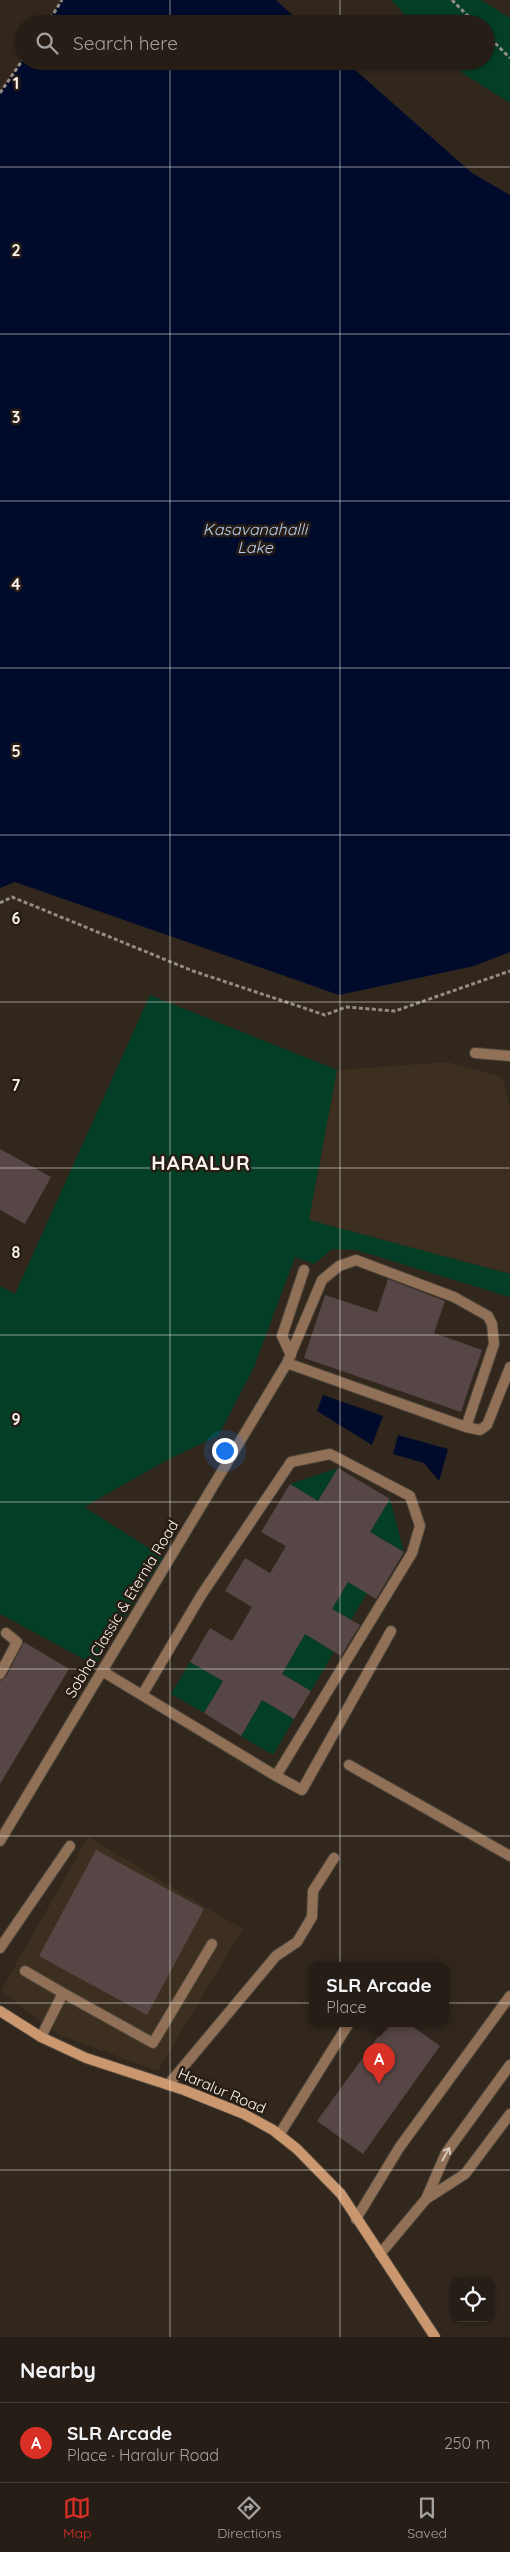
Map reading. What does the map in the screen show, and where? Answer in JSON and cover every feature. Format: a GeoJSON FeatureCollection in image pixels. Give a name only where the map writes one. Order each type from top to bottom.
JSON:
{"type":"FeatureCollection","features":[{"type":"Feature","properties":{"kind":"street"},"geometry":{"type":"LineString","coordinates":[[475,1053],[510,1056]]}},
{"type":"Feature","properties":{"kind":"street","name":"Sobha Classic & Eternia Road"},"geometry":{"type":"LineString","coordinates":[[0,1841],[289,1359],[322,1280],[347,1262],[356,1260],[454,1298],[488,1316],[494,1333],[494,1344],[466,1427]]}},
{"type":"Feature","properties":{"kind":"street"},"geometry":{"type":"LineString","coordinates":[[304,1270],[282,1336],[289,1359],[466,1427],[480,1430],[487,1425],[510,1367]]}},
{"type":"Feature","properties":{"kind":"street"},"geometry":{"type":"LineString","coordinates":[[142,1695],[202,1594],[291,1462],[330,1454],[410,1496],[420,1526],[412,1553],[276,1776]]}},
{"type":"Feature","properties":{"kind":"street"},"geometry":{"type":"LineString","coordinates":[[102,1671],[302,1790],[391,1631]]}},
{"type":"Feature","properties":{"kind":"street"},"geometry":{"type":"LineString","coordinates":[[2,1667],[17,1642],[6,1633]]}},
{"type":"Feature","properties":{"kind":"street"},"geometry":{"type":"LineString","coordinates":[[349,1765],[510,1856]]}},
{"type":"Feature","properties":{"kind":"street"},"geometry":{"type":"LineString","coordinates":[[0,1948],[70,1846]]}},
{"type":"Feature","properties":{"kind":"street"},"geometry":{"type":"LineString","coordinates":[[168,2085],[276,1956],[297,1942],[313,1913],[311,1900],[313,1891],[334,1858]]}},
{"type":"Feature","properties":{"kind":"street"},"geometry":{"type":"LineString","coordinates":[[25,1971],[153,2043],[212,1944]]}},
{"type":"Feature","properties":{"kind":"street"},"geometry":{"type":"LineString","coordinates":[[41,2037],[64,1993]]}},
{"type":"Feature","properties":{"kind":"street"},"geometry":{"type":"LineString","coordinates":[[356,2219],[399,2148],[510,1996]]}},
{"type":"Feature","properties":{"kind":"street","name":"Haralur Road"},"geometry":{"type":"LineString","coordinates":[[0,2011],[41,2037],[86,2058],[168,2085],[244,2114],[279,2135],[297,2149],[341,2194],[436,2337]]}},
{"type":"Feature","properties":{"kind":"street"},"geometry":{"type":"LineString","coordinates":[[279,2135],[346,2027]]}},
{"type":"Feature","properties":{"kind":"street"},"geometry":{"type":"LineString","coordinates":[[380,2254],[426,2199],[446,2153],[510,2065]]}},
{"type":"Feature","properties":{"kind":"street"},"geometry":{"type":"LineString","coordinates":[[426,2199],[465,2174],[510,2114]]}},
{"type":"Feature","properties":{"kind":"path"},"geometry":{"type":"LineString","coordinates":[[53,15],[62,0]]}},
{"type":"Feature","properties":{"kind":"path"},"geometry":{"type":"LineString","coordinates":[[452,0],[467,15]]}},
{"type":"Feature","properties":{"kind":"path"},"geometry":{"type":"LineString","coordinates":[[495,43],[510,58]]}},
{"type":"Feature","properties":{"kind":"path"},"geometry":{"type":"LineString","coordinates":[[0,93],[16,70]]}},
{"type":"Feature","properties":{"kind":"path"},"geometry":{"type":"LineString","coordinates":[[0,903],[12,897],[193,971],[325,1015],[346,1006],[395,1010],[510,971]]}},
{"type":"Feature","properties":{"kind":"shaded area"},"geometry":{"type":"Polygon","coordinates":[[[448,1062],[502,1077],[510,1106],[510,1274],[309,1220],[337,1070],[448,1062]]]}},
{"type":"Feature","properties":{"kind":"shaded area"},"geometry":{"type":"Polygon","coordinates":[[[88,1837],[243,1929],[158,2071],[57,2034],[1,1991],[88,1837]]]}},
{"type":"Feature","properties":{"kind":"green space"},"geometry":{"type":"Polygon","coordinates":[[[391,0],[481,0],[510,18],[510,103],[460,70],[495,70],[495,15],[405,15],[391,0]]]}},
{"type":"Feature","properties":{"kind":"green space"},"geometry":{"type":"Polygon","coordinates":[[[150,995],[337,1070],[309,1220],[510,1274],[510,1297],[356,1250],[332,1249],[314,1264],[295,1257],[254,1367],[218,1436],[167,1460],[84,1507],[163,1557],[95,1665],[0,1614],[0,1286],[15,1294],[150,995]]]}},
{"type":"Feature","properties":{"kind":"green space"},"geometry":{"type":"Polygon","coordinates":[[[338,1468],[318,1501],[290,1484],[338,1468]]]}},
{"type":"Feature","properties":{"kind":"green space"},"geometry":{"type":"Polygon","coordinates":[[[390,1499],[404,1552],[370,1532],[390,1499]]]}},
{"type":"Feature","properties":{"kind":"green space"},"geometry":{"type":"Polygon","coordinates":[[[348,1582],[367,1593],[351,1620],[332,1609],[348,1582]]]}},
{"type":"Feature","properties":{"kind":"green space"},"geometry":{"type":"Polygon","coordinates":[[[305,1634],[334,1652],[311,1691],[282,1674],[305,1634]]]}},
{"type":"Feature","properties":{"kind":"green space"},"geometry":{"type":"Polygon","coordinates":[[[190,1662],[223,1681],[204,1713],[171,1694],[190,1662]]]}},
{"type":"Feature","properties":{"kind":"green space"},"geometry":{"type":"Polygon","coordinates":[[[262,1700],[294,1719],[273,1755],[241,1736],[262,1700]]]}},
{"type":"Feature","properties":{"kind":"water"},"geometry":{"type":"Polygon","coordinates":[[[62,0],[276,0],[292,15],[53,15],[62,0]]]}},
{"type":"Feature","properties":{"kind":"water","name":"Kasavanahalli Lake"},"geometry":{"type":"Polygon","coordinates":[[[16,70],[355,70],[472,173],[510,195],[510,952],[474,966],[339,995],[15,882],[0,888],[0,93],[16,70]]]}},
{"type":"Feature","properties":{"kind":"water"},"geometry":{"type":"Polygon","coordinates":[[[323,1395],[383,1416],[372,1445],[317,1411],[323,1395]]]}},
{"type":"Feature","properties":{"kind":"water"},"geometry":{"type":"Polygon","coordinates":[[[398,1435],[448,1449],[439,1481],[424,1463],[393,1454],[398,1435]]]}},
{"type":"Feature","properties":{"kind":"building"},"geometry":{"type":"Polygon","coordinates":[[[0,1149],[51,1177],[25,1224],[0,1210],[0,1149]]]}},
{"type":"Feature","properties":{"kind":"building"},"geometry":{"type":"Polygon","coordinates":[[[388,1279],[445,1301],[434,1333],[482,1350],[461,1412],[304,1358],[325,1295],[377,1312],[388,1279]]]}},
{"type":"Feature","properties":{"kind":"building"},"geometry":{"type":"Polygon","coordinates":[[[338,1468],[390,1499],[370,1532],[404,1552],[376,1599],[348,1582],[332,1609],[360,1625],[341,1656],[305,1634],[282,1674],[311,1691],[294,1719],[262,1700],[241,1736],[204,1713],[223,1681],[190,1662],[210,1628],[232,1641],[252,1607],[225,1591],[245,1558],[270,1573],[286,1546],[261,1532],[290,1484],[318,1501],[338,1468]]]}},
{"type":"Feature","properties":{"kind":"building"},"geometry":{"type":"Polygon","coordinates":[[[24,1642],[69,1669],[0,1784],[0,1681],[6,1677],[24,1642]]]}},
{"type":"Feature","properties":{"kind":"building"},"geometry":{"type":"Polygon","coordinates":[[[96,1850],[204,1909],[147,2015],[39,1956],[96,1850]]]}},
{"type":"Feature","properties":{"kind":"building"},"geometry":{"type":"Polygon","coordinates":[[[385,2027],[414,2027],[440,2046],[363,2154],[317,2121],[385,2027]]]}},
{"type":"Feature","properties":{"kind":"place","name":"SLR Arcade"},"geometry":{"type":"Point","coordinates":[379,2084]}},
{"type":"Feature","properties":{"kind":"district","name":"HARALUR"},"geometry":{"type":"Point","coordinates":[201,1163]}}]}
